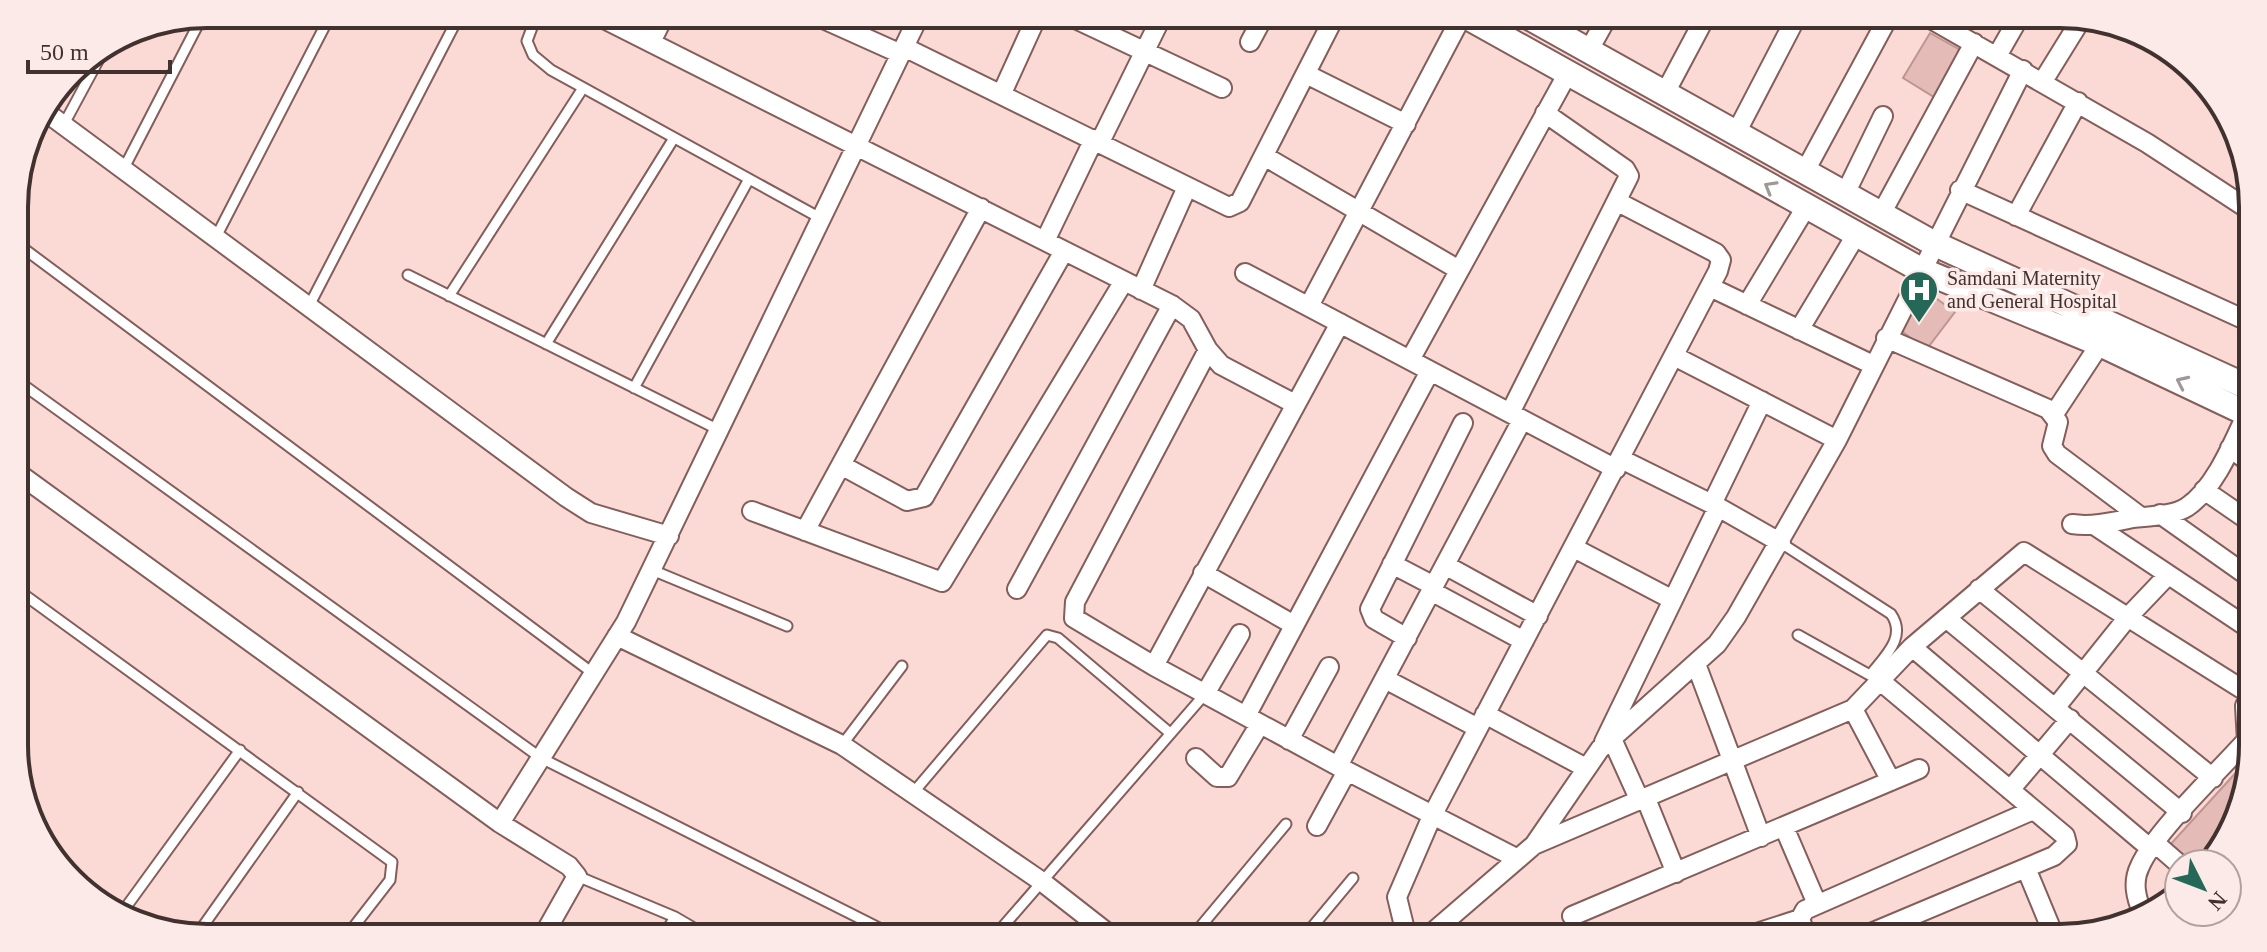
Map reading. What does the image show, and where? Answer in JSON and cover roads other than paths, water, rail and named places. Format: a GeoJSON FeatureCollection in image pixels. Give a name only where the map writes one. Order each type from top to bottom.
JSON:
{"type":"FeatureCollection","features":[{"type":"Feature","properties":{"kind":"main road"},"geometry":{"type":"LineString","coordinates":[[1489,28],[1921,270],[2100,344],[2239,409]]}},
{"type":"Feature","properties":{"kind":"main road"},"geometry":{"type":"LineString","coordinates":[[1549,28],[1880,216],[2239,383]]}},
{"type":"Feature","properties":{"kind":"street"},"geometry":{"type":"LineString","coordinates":[[622,28],[1172,305],[1191,319],[1208,350],[1221,365],[1295,404]]}},
{"type":"Feature","properties":{"kind":"street"},"geometry":{"type":"LineString","coordinates":[[651,42],[658,28]]}},
{"type":"Feature","properties":{"kind":"street"},"geometry":{"type":"LineString","coordinates":[[847,28],[1002,93],[1229,207],[1235,207],[1264,156],[1329,28]]}},
{"type":"Feature","properties":{"kind":"street"},"geometry":{"type":"LineString","coordinates":[[500,823],[617,636],[652,570],[913,28]]}},
{"type":"Feature","properties":{"kind":"street"},"geometry":{"type":"LineString","coordinates":[[1002,93],[1032,28]]}},
{"type":"Feature","properties":{"kind":"street"},"geometry":{"type":"LineString","coordinates":[[1097,28],[1222,88]]}},
{"type":"Feature","properties":{"kind":"street"},"geometry":{"type":"LineString","coordinates":[[1045,241],[1156,28]]}},
{"type":"Feature","properties":{"kind":"street"},"geometry":{"type":"LineString","coordinates":[[1250,42],[1258,28]]}},
{"type":"Feature","properties":{"kind":"street"},"geometry":{"type":"LineString","coordinates":[[1309,306],[1456,28]]}},
{"type":"Feature","properties":{"kind":"street"},"geometry":{"type":"LineString","coordinates":[[1589,50],[1601,28]]}},
{"type":"Feature","properties":{"kind":"street"},"geometry":{"type":"LineString","coordinates":[[1665,93],[1700,28]]}},
{"type":"Feature","properties":{"kind":"street"},"geometry":{"type":"LineString","coordinates":[[1735,135],[1791,28]]}},
{"type":"Feature","properties":{"kind":"street"},"geometry":{"type":"LineString","coordinates":[[1804,173],[1882,28]]}},
{"type":"Feature","properties":{"kind":"street"},"geometry":{"type":"LineString","coordinates":[[1947,28],[2078,102],[2239,203]]}},
{"type":"Feature","properties":{"kind":"street"},"geometry":{"type":"LineString","coordinates":[[1997,56],[2013,28]]}},
{"type":"Feature","properties":{"kind":"street"},"geometry":{"type":"LineString","coordinates":[[2043,81],[2075,29]]}},
{"type":"Feature","properties":{"kind":"street"},"geometry":{"type":"LineString","coordinates":[[1880,216],[1974,43]]}},
{"type":"Feature","properties":{"kind":"street"},"geometry":{"type":"LineString","coordinates":[[1442,924],[1534,845],[1606,744],[1696,664],[1730,626],[1781,543],[1837,440],[1933,243],[2023,70]]}},
{"type":"Feature","properties":{"kind":"street"},"geometry":{"type":"LineString","coordinates":[[1410,360],[1569,71]]}},
{"type":"Feature","properties":{"kind":"street"},"geometry":{"type":"LineString","coordinates":[[1306,74],[1406,124]]}},
{"type":"Feature","properties":{"kind":"street"},"geometry":{"type":"LineString","coordinates":[[2016,216],[2078,102]]}},
{"type":"Feature","properties":{"kind":"street"},"geometry":{"type":"LineString","coordinates":[[1317,826],[1385,679],[1445,565],[1628,184],[1625,169],[1545,113]]}},
{"type":"Feature","properties":{"kind":"street"},"geometry":{"type":"LineString","coordinates":[[1844,196],[1883,116]]}},
{"type":"Feature","properties":{"kind":"street"},"geometry":{"type":"LineString","coordinates":[[53,117],[591,513],[669,536]]}},
{"type":"Feature","properties":{"kind":"street"},"geometry":{"type":"LineString","coordinates":[[1264,156],[1359,215],[1459,270]]}},
{"type":"Feature","properties":{"kind":"street"},"geometry":{"type":"LineString","coordinates":[[752,511],[936,581],[947,579],[1132,285],[1187,187]]}},
{"type":"Feature","properties":{"kind":"street"},"geometry":{"type":"LineString","coordinates":[[1960,190],[2239,317]]}},
{"type":"Feature","properties":{"kind":"street"},"geometry":{"type":"LineString","coordinates":[[1404,924],[1397,897],[1432,816],[1619,464],[1721,260],[1716,253],[1618,202]]}},
{"type":"Feature","properties":{"kind":"street"},"geometry":{"type":"LineString","coordinates":[[1747,305],[1806,207]]}},
{"type":"Feature","properties":{"kind":"street"},"geometry":{"type":"LineString","coordinates":[[805,531],[981,208]]}},
{"type":"Feature","properties":{"kind":"street"},"geometry":{"type":"LineString","coordinates":[[1799,330],[1856,235]]}},
{"type":"Feature","properties":{"kind":"street"},"geometry":{"type":"LineString","coordinates":[[841,465],[907,501],[924,497],[1064,251]]}},
{"type":"Feature","properties":{"kind":"street"},"geometry":{"type":"LineString","coordinates":[[1245,273],[1516,416],[1715,506],[1781,543]]}},
{"type":"Feature","properties":{"kind":"street"},"geometry":{"type":"LineString","coordinates":[[1710,287],[1873,365]]}},
{"type":"Feature","properties":{"kind":"street"},"geometry":{"type":"LineString","coordinates":[[1017,589],[1172,305]]}},
{"type":"Feature","properties":{"kind":"street"},"geometry":{"type":"LineString","coordinates":[[1154,666],[1340,323]]}},
{"type":"Feature","properties":{"kind":"street"},"geometry":{"type":"LineString","coordinates":[[1886,338],[2054,414],[2058,422],[2052,446],[2057,454],[2239,571]]}},
{"type":"Feature","properties":{"kind":"street"},"geometry":{"type":"LineString","coordinates":[[2054,414],[2100,344]]}},
{"type":"Feature","properties":{"kind":"street"},"geometry":{"type":"LineString","coordinates":[[1208,350],[1072,612],[1077,622],[1289,740],[1518,859]]}},
{"type":"Feature","properties":{"kind":"street"},"geometry":{"type":"LineString","coordinates":[[1674,356],[1837,440]]}},
{"type":"Feature","properties":{"kind":"street"},"geometry":{"type":"LineString","coordinates":[[1196,758],[1217,777],[1228,777],[1294,625],[1430,371]]}},
{"type":"Feature","properties":{"kind":"street"},"geometry":{"type":"LineString","coordinates":[[1606,744],[1762,401]]}},
{"type":"Feature","properties":{"kind":"street"},"geometry":{"type":"LineString","coordinates":[[1407,638],[1371,614],[1370,609],[1463,423]]}},
{"type":"Feature","properties":{"kind":"street"},"geometry":{"type":"LineString","coordinates":[[2072,524],[2094,525],[2188,506],[2204,490],[2239,433]]}},
{"type":"Feature","properties":{"kind":"street"},"geometry":{"type":"LineString","coordinates":[[2230,448],[2239,455]]}},
{"type":"Feature","properties":{"kind":"street"},"geometry":{"type":"LineString","coordinates":[[28,480],[500,823],[569,866],[577,876],[550,924]]}},
{"type":"Feature","properties":{"kind":"street"},"geometry":{"type":"LineString","coordinates":[[2204,490],[2239,514]]}},
{"type":"Feature","properties":{"kind":"street"},"geometry":{"type":"LineString","coordinates":[[2094,525],[2239,622]]}},
{"type":"Feature","properties":{"kind":"street"},"geometry":{"type":"LineString","coordinates":[[1574,548],[1673,600]]}},
{"type":"Feature","properties":{"kind":"street"},"geometry":{"type":"LineString","coordinates":[[1534,845],[1853,709],[1874,677],[2018,554],[2030,552],[2128,617],[2239,684]]}},
{"type":"Feature","properties":{"kind":"street"},"geometry":{"type":"LineString","coordinates":[[1392,564],[1524,641]]}},
{"type":"Feature","properties":{"kind":"street"},"geometry":{"type":"LineString","coordinates":[[1445,565],[1538,616]]}},
{"type":"Feature","properties":{"kind":"street"},"geometry":{"type":"LineString","coordinates":[[1203,573],[1294,625]]}},
{"type":"Feature","properties":{"kind":"street"},"geometry":{"type":"LineString","coordinates":[[2010,790],[2038,756],[2083,673],[2128,617],[2168,575]]}},
{"type":"Feature","properties":{"kind":"street"},"geometry":{"type":"LineString","coordinates":[[1979,589],[2213,778]]}},
{"type":"Feature","properties":{"kind":"street"},"geometry":{"type":"LineString","coordinates":[[1946,618],[2182,813]]}},
{"type":"Feature","properties":{"kind":"street"},"geometry":{"type":"LineString","coordinates":[[1205,694],[1240,634]]}},
{"type":"Feature","properties":{"kind":"street"},"geometry":{"type":"LineString","coordinates":[[617,636],[842,745],[1041,881],[1096,924]]}},
{"type":"Feature","properties":{"kind":"street"},"geometry":{"type":"LineString","coordinates":[[1912,647],[2038,756],[2163,853]]}},
{"type":"Feature","properties":{"kind":"street"},"geometry":{"type":"LineString","coordinates":[[1696,664],[1761,837]]}},
{"type":"Feature","properties":{"kind":"street"},"geometry":{"type":"LineString","coordinates":[[1289,740],[1329,667]]}},
{"type":"Feature","properties":{"kind":"street"},"geometry":{"type":"LineString","coordinates":[[1874,677],[2065,836],[2067,844],[2054,856],[1892,924]]}},
{"type":"Feature","properties":{"kind":"street"},"geometry":{"type":"LineString","coordinates":[[1385,679],[1586,768]]}},
{"type":"Feature","properties":{"kind":"street"},"geometry":{"type":"LineString","coordinates":[[1853,709],[1891,781]]}},
{"type":"Feature","properties":{"kind":"street"},"geometry":{"type":"LineString","coordinates":[[1606,744],[1643,800],[1676,873]]}},
{"type":"Feature","properties":{"kind":"street"},"geometry":{"type":"LineString","coordinates":[[2140,906],[2136,880],[2153,846],[2239,753]]}},
{"type":"Feature","properties":{"kind":"street"},"geometry":{"type":"LineString","coordinates":[[1572,916],[1919,769]]}},
{"type":"Feature","properties":{"kind":"street"},"geometry":{"type":"LineString","coordinates":[[1784,924],[1800,919],[1805,910],[1817,904],[2033,810]]}},
{"type":"Feature","properties":{"kind":"street"},"geometry":{"type":"LineString","coordinates":[[1784,827],[1817,904]]}},
{"type":"Feature","properties":{"kind":"street"},"geometry":{"type":"LineString","coordinates":[[2026,868],[2049,924]]}},
{"type":"Feature","properties":{"kind":"street"},"geometry":{"type":"LineString","coordinates":[[1800,919],[1802,924]]}},
{"type":"Feature","properties":{"kind":"lane"},"geometry":{"type":"LineString","coordinates":[[124,168],[196,28]]}},
{"type":"Feature","properties":{"kind":"lane"},"geometry":{"type":"LineString","coordinates":[[216,237],[324,28]]}},
{"type":"Feature","properties":{"kind":"lane"},"geometry":{"type":"LineString","coordinates":[[309,306],[453,28]]}},
{"type":"Feature","properties":{"kind":"lane"},"geometry":{"type":"LineString","coordinates":[[532,28],[527,41],[533,55],[583,88],[822,220]]}},
{"type":"Feature","properties":{"kind":"lane"},"geometry":{"type":"LineString","coordinates":[[64,124],[94,68]]}},
{"type":"Feature","properties":{"kind":"lane"},"geometry":{"type":"LineString","coordinates":[[449,296],[583,88]]}},
{"type":"Feature","properties":{"kind":"lane"},"geometry":{"type":"LineString","coordinates":[[546,344],[674,138]]}},
{"type":"Feature","properties":{"kind":"lane"},"geometry":{"type":"LineString","coordinates":[[634,388],[749,179]]}},
{"type":"Feature","properties":{"kind":"lane"},"geometry":{"type":"LineString","coordinates":[[28,252],[594,674]]}},
{"type":"Feature","properties":{"kind":"lane"},"geometry":{"type":"LineString","coordinates":[[408,275],[721,431]]}},
{"type":"Feature","properties":{"kind":"lane"},"geometry":{"type":"LineString","coordinates":[[28,388],[541,758],[871,924]]}},
{"type":"Feature","properties":{"kind":"lane"},"geometry":{"type":"LineString","coordinates":[[1781,543],[1891,614],[1897,622],[1896,640],[1874,677],[1798,635]]}},
{"type":"Feature","properties":{"kind":"lane"},"geometry":{"type":"LineString","coordinates":[[652,570],[787,626]]}},
{"type":"Feature","properties":{"kind":"lane"},"geometry":{"type":"LineString","coordinates":[[28,597],[392,862],[390,880],[356,924]]}},
{"type":"Feature","properties":{"kind":"lane"},"geometry":{"type":"LineString","coordinates":[[913,793],[1047,635],[1058,638],[1170,733]]}},
{"type":"Feature","properties":{"kind":"lane"},"geometry":{"type":"LineString","coordinates":[[842,745],[902,666]]}},
{"type":"Feature","properties":{"kind":"lane"},"geometry":{"type":"LineString","coordinates":[[1005,924],[1205,694]]}},
{"type":"Feature","properties":{"kind":"lane"},"geometry":{"type":"LineString","coordinates":[[128,905],[240,750]]}},
{"type":"Feature","properties":{"kind":"lane"},"geometry":{"type":"LineString","coordinates":[[204,924],[298,792]]}},
{"type":"Feature","properties":{"kind":"lane"},"geometry":{"type":"LineString","coordinates":[[1203,924],[1286,824]]}},
{"type":"Feature","properties":{"kind":"lane"},"geometry":{"type":"LineString","coordinates":[[577,876],[687,924]]}},
{"type":"Feature","properties":{"kind":"lane"},"geometry":{"type":"LineString","coordinates":[[1315,924],[1353,878]]}},
{"type":"Feature","properties":{"kind":"lane"},"geometry":{"type":"LineString","coordinates":[[671,924],[675,917]]}},
{"type":"Feature","properties":{"kind":"place","name":"Samdani Maternity and General Hospital"},"geometry":{"type":"Point","coordinates":[1919,324]}}]}
